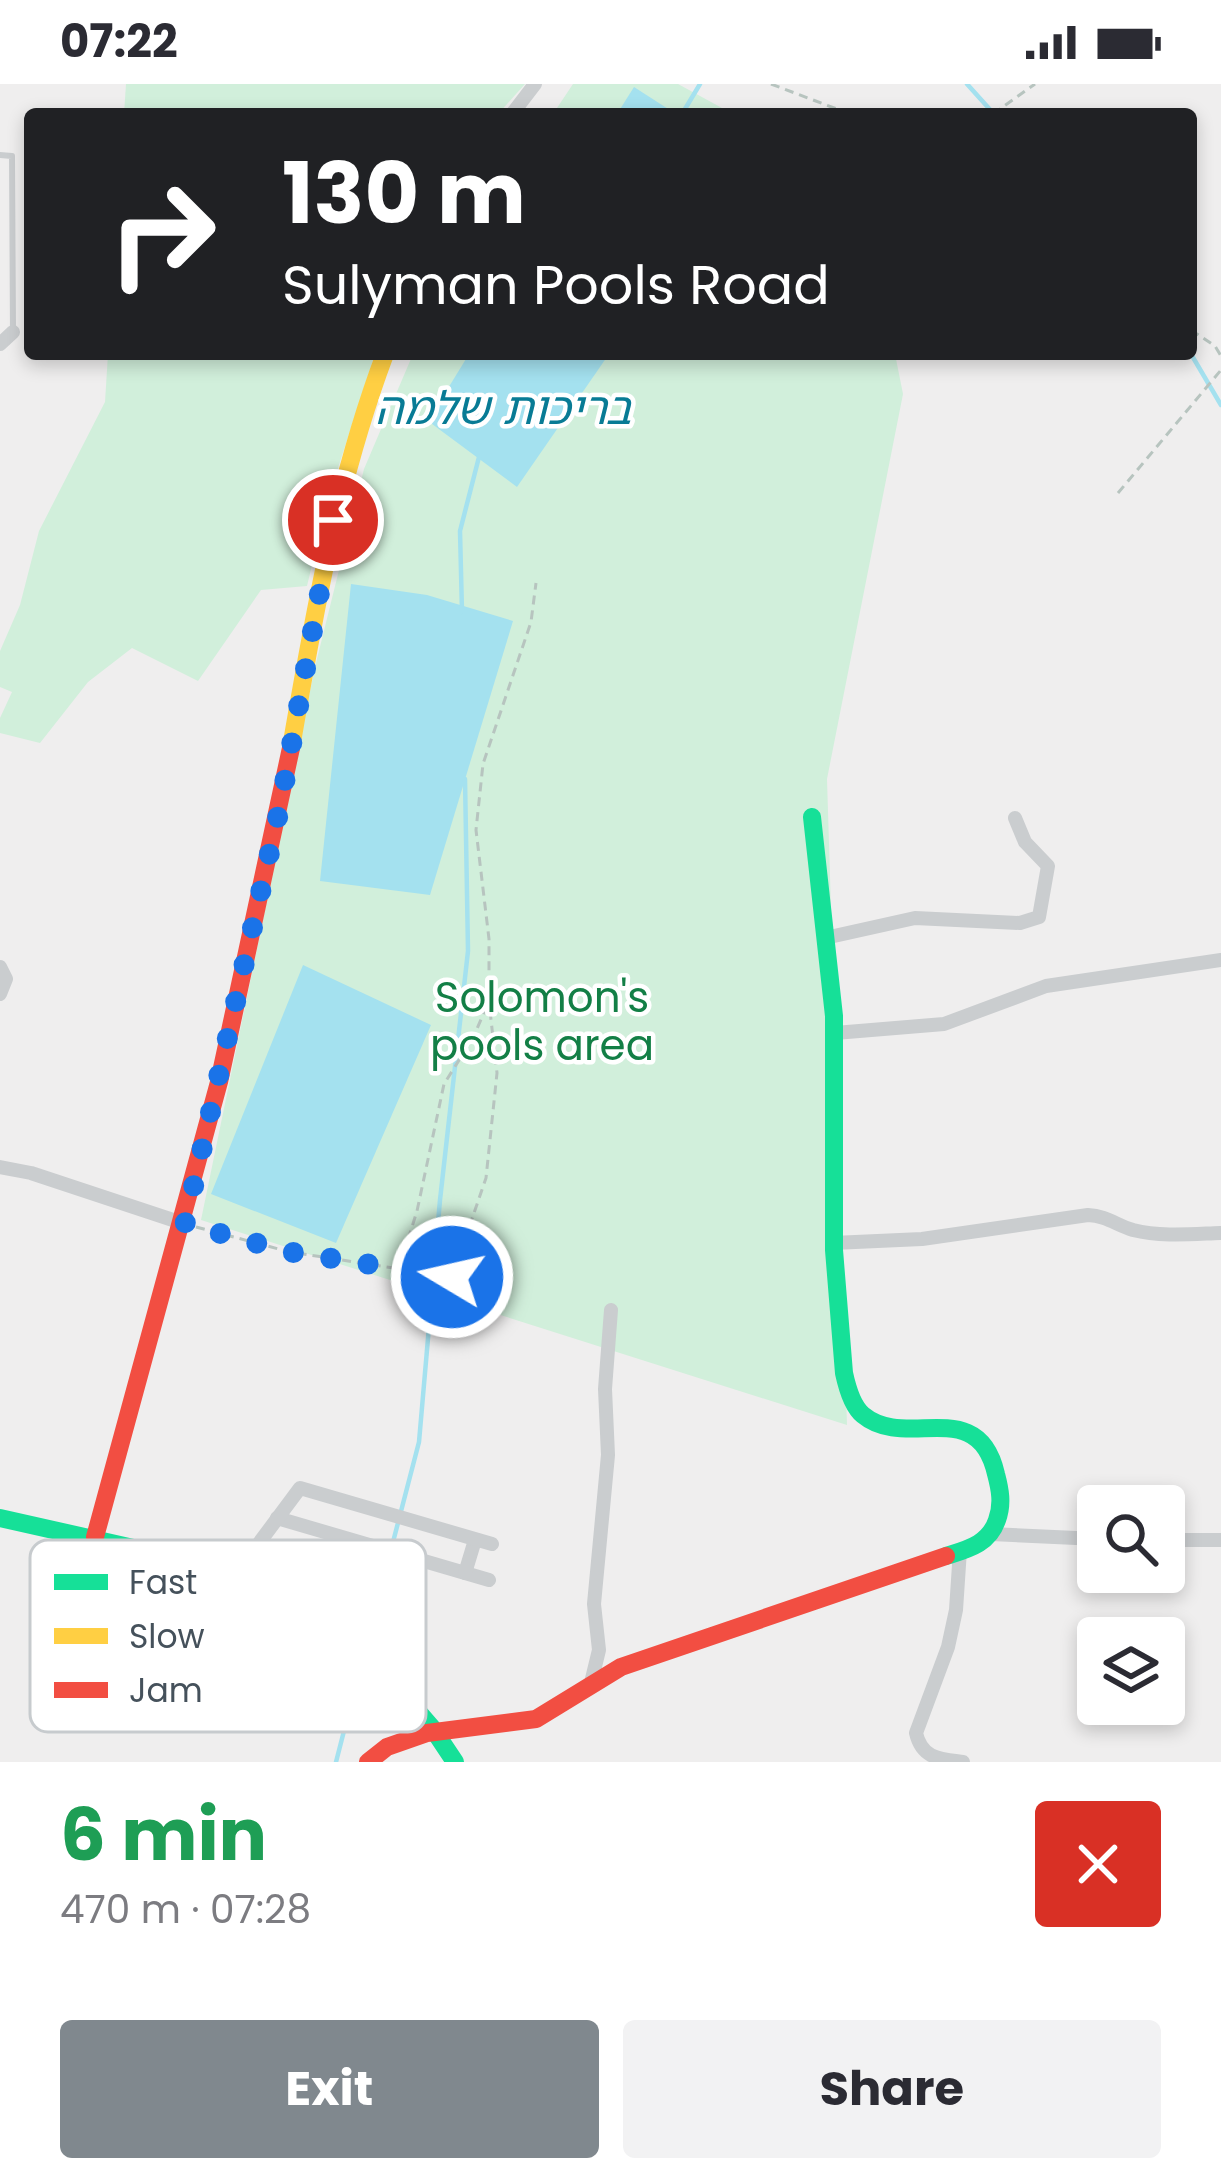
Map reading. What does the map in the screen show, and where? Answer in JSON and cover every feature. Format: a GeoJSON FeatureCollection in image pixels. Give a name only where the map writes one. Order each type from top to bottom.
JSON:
{"type":"FeatureCollection","features":[{"type":"Feature","properties":{"kind":"street"},"geometry":{"type":"LineString","coordinates":[[517,108],[535,84]]}},
{"type":"Feature","properties":{"kind":"street"},"geometry":{"type":"LineString","coordinates":[[0,344],[7,332]]}},
{"type":"Feature","properties":{"kind":"street"},"geometry":{"type":"LineString","coordinates":[[95,1537],[185,1224],[280,807],[333,520],[382,360]]}},
{"type":"Feature","properties":{"kind":"street"},"geometry":{"type":"LineString","coordinates":[[426,1731],[538,1719],[591,1682],[637,1659],[977,1546],[1000,1517],[1000,1484],[991,1449],[974,1431],[892,1427],[870,1419],[851,1401],[844,1378],[833,1243],[835,1033],[812,817]]}},
{"type":"Feature","properties":{"kind":"street"},"geometry":{"type":"LineString","coordinates":[[825,938],[915,918],[1020,923],[1039,916],[1048,866],[1025,842],[1015,818]]}},
{"type":"Feature","properties":{"kind":"street"},"geometry":{"type":"LineString","coordinates":[[835,1033],[944,1024],[1046,986],[1221,960]]}},
{"type":"Feature","properties":{"kind":"street"},"geometry":{"type":"LineString","coordinates":[[0,967],[6,979],[0,994]]}},
{"type":"Feature","properties":{"kind":"street"},"geometry":{"type":"LineString","coordinates":[[0,1167],[185,1224]]}},
{"type":"Feature","properties":{"kind":"street"},"geometry":{"type":"LineString","coordinates":[[833,1243],[922,1239],[1088,1215],[1162,1234],[1220,1233]]}},
{"type":"Feature","properties":{"kind":"street"},"geometry":{"type":"LineString","coordinates":[[591,1682],[599,1650],[594,1604],[608,1455],[605,1389],[611,1310]]}},
{"type":"Feature","properties":{"kind":"street"},"geometry":{"type":"LineString","coordinates":[[262,1540],[300,1488],[492,1544]]}},
{"type":"Feature","properties":{"kind":"street"},"geometry":{"type":"LineString","coordinates":[[0,1518],[107,1540]]}},
{"type":"Feature","properties":{"kind":"street"},"geometry":{"type":"LineString","coordinates":[[278,1518],[351,1540]]}},
{"type":"Feature","properties":{"kind":"street"},"geometry":{"type":"LineString","coordinates":[[991,1534],[1077,1538]]}},
{"type":"Feature","properties":{"kind":"street"},"geometry":{"type":"LineString","coordinates":[[465,1574],[476,1540]]}},
{"type":"Feature","properties":{"kind":"street"},"geometry":{"type":"LineString","coordinates":[[1185,1540],[1221,1540]]}},
{"type":"Feature","properties":{"kind":"street"},"geometry":{"type":"LineString","coordinates":[[960,1550],[948,1647],[916,1733],[931,1757],[963,1762]]}},
{"type":"Feature","properties":{"kind":"street"},"geometry":{"type":"LineString","coordinates":[[426,1562],[488,1580]]}},
{"type":"Feature","properties":{"kind":"street"},"geometry":{"type":"LineString","coordinates":[[426,1720],[455,1762]]}},
{"type":"Feature","properties":{"kind":"street"},"geometry":{"type":"LineString","coordinates":[[368,1762],[398,1740],[424,1732]]}},
{"type":"Feature","properties":{"kind":"lane"},"geometry":{"type":"LineString","coordinates":[[0,155],[12,156],[7,332]]}},
{"type":"Feature","properties":{"kind":"path"},"geometry":{"type":"LineString","coordinates":[[771,84],[834,108]]}},
{"type":"Feature","properties":{"kind":"path"},"geometry":{"type":"LineString","coordinates":[[1001,108],[1035,84]]}},
{"type":"Feature","properties":{"kind":"path"},"geometry":{"type":"LineString","coordinates":[[1197,334],[1221,355]]}},
{"type":"Feature","properties":{"kind":"path"},"geometry":{"type":"LineString","coordinates":[[1118,494],[1221,370]]}},
{"type":"Feature","properties":{"kind":"path"},"geometry":{"type":"LineString","coordinates":[[185,1224],[290,1252],[452,1277],[486,1178],[497,1073],[476,830],[483,764],[531,622],[536,583]]}},
{"type":"Feature","properties":{"kind":"path"},"geometry":{"type":"LineString","coordinates":[[400,1268],[444,1084],[473,1038],[489,1000]]}},
{"type":"Feature","properties":{"kind":"green space"},"geometry":{"type":"Polygon","coordinates":[[[126,84],[525,84],[503,108],[124,108],[126,84]]]}},
{"type":"Feature","properties":{"kind":"green space"},"geometry":{"type":"Polygon","coordinates":[[[573,84],[678,84],[722,108],[557,108],[573,84]]]}},
{"type":"Feature","properties":{"kind":"green space"},"geometry":{"type":"Polygon","coordinates":[[[108,360],[373,360],[327,502],[307,586],[261,590],[198,681],[132,648],[88,682],[40,743],[0,733],[0,718],[12,692],[0,687],[0,651],[20,605],[39,531],[105,402],[108,360]]]}},
{"type":"Feature","properties":{"kind":"green space","name":"Solomon's pools area"},"geometry":{"type":"Polygon","coordinates":[[[410,360],[896,360],[903,394],[827,779],[847,1425],[201,1220],[315,667],[364,469],[410,360]]]}},
{"type":"Feature","properties":{"kind":"water"},"geometry":{"type":"Polygon","coordinates":[[[634,87],[667,108],[621,108],[634,87]]]}},
{"type":"Feature","properties":{"kind":"water","name":"בריכות שלמה"},"geometry":{"type":"Polygon","coordinates":[[[465,360],[605,360],[517,487],[428,421],[465,360]]]}},
{"type":"Feature","properties":{"kind":"water"},"geometry":{"type":"Polygon","coordinates":[[[351,584],[427,595],[513,621],[430,895],[320,881],[351,584]]]}},
{"type":"Feature","properties":{"kind":"water"},"geometry":{"type":"Polygon","coordinates":[[[303,965],[431,1025],[336,1243],[211,1194],[303,965]]]}},
{"type":"Feature","properties":{"kind":"waterway"},"geometry":{"type":"LineString","coordinates":[[686,108],[700,84]]}},
{"type":"Feature","properties":{"kind":"waterway"},"geometry":{"type":"LineString","coordinates":[[967,84],[989,108]]}},
{"type":"Feature","properties":{"kind":"waterway"},"geometry":{"type":"LineString","coordinates":[[1195,360],[1221,405]]}},
{"type":"Feature","properties":{"kind":"waterway"},"geometry":{"type":"LineString","coordinates":[[462,612],[460,531],[479,457]]}},
{"type":"Feature","properties":{"kind":"waterway"},"geometry":{"type":"LineString","coordinates":[[394,1540],[419,1442],[468,951],[465,779]]}},
{"type":"Feature","properties":{"kind":"waterway"},"geometry":{"type":"LineString","coordinates":[[336,1762],[344,1732]]}},
{"type":"Feature","properties":{"kind":"traffic: fast"},"geometry":{"type":"LineString","coordinates":[[812,817],[834,1016],[834,1250],[844,1373],[856,1407],[880,1425],[957,1430],[974,1436],[987,1450],[1000,1491],[997,1520],[983,1540],[946,1556]]}},
{"type":"Feature","properties":{"kind":"traffic: fast"},"geometry":{"type":"LineString","coordinates":[[0,1518],[98,1540]]}},
{"type":"Feature","properties":{"kind":"traffic: fast"},"geometry":{"type":"LineString","coordinates":[[426,1721],[455,1762]]}},
{"type":"Feature","properties":{"kind":"traffic: slow"},"geometry":{"type":"LineString","coordinates":[[291,748],[340,500],[383,360]]}},
{"type":"Feature","properties":{"kind":"traffic: jam"},"geometry":{"type":"LineString","coordinates":[[95,1537],[219,1082],[291,748]]}},
{"type":"Feature","properties":{"kind":"traffic: jam"},"geometry":{"type":"LineString","coordinates":[[368,1762],[387,1747],[427,1733],[536,1719],[621,1667],[946,1556]]}},
{"type":"Feature","properties":{"kind":"route"},"geometry":{"type":"LineString","coordinates":[[333,520],[280,807],[185,1224],[290,1252],[452,1277]]}}]}
